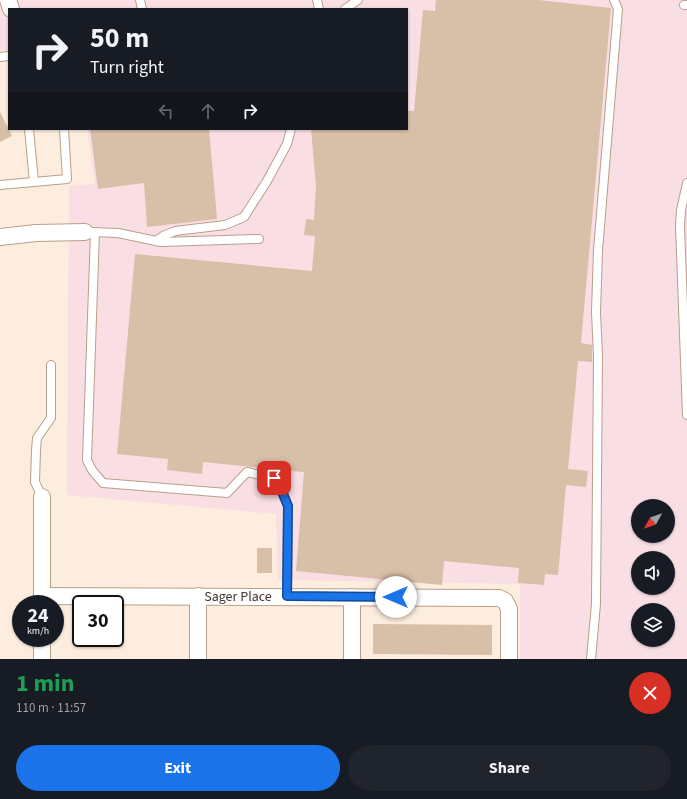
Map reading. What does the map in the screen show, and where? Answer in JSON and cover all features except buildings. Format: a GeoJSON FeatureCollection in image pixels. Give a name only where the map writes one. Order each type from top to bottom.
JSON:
{"type":"FeatureCollection","features":[{"type":"Feature","properties":{"kind":"street"},"geometry":{"type":"LineString","coordinates":[[0,237],[36,233],[90,232]]}},
{"type":"Feature","properties":{"kind":"street"},"geometry":{"type":"LineString","coordinates":[[42,498],[42,595]]}},
{"type":"Feature","properties":{"kind":"street"},"geometry":{"type":"LineString","coordinates":[[198,596],[198,659]]}},
{"type":"Feature","properties":{"kind":"street","name":"Sager Place"},"geometry":{"type":"LineString","coordinates":[[64,599],[198,596],[499,598],[505,601],[509,609],[509,659]]}},
{"type":"Feature","properties":{"kind":"street"},"geometry":{"type":"LineString","coordinates":[[352,597],[352,659]]}},
{"type":"Feature","properties":{"kind":"street"},"geometry":{"type":"LineString","coordinates":[[42,647],[42,659]]}},
{"type":"Feature","properties":{"kind":"lane"},"geometry":{"type":"LineString","coordinates":[[346,8],[358,0]]}},
{"type":"Feature","properties":{"kind":"lane"},"geometry":{"type":"LineString","coordinates":[[591,659],[596,604],[598,356],[596,312],[598,250],[618,8],[614,0]]}},
{"type":"Feature","properties":{"kind":"lane"},"geometry":{"type":"LineString","coordinates":[[29,130],[34,182]]}},
{"type":"Feature","properties":{"kind":"lane"},"geometry":{"type":"LineString","coordinates":[[0,185],[67,179],[64,130]]}},
{"type":"Feature","properties":{"kind":"lane"},"geometry":{"type":"LineString","coordinates":[[156,241],[174,231],[225,225],[244,217],[267,181],[287,144],[291,130]]}},
{"type":"Feature","properties":{"kind":"lane"},"geometry":{"type":"LineString","coordinates":[[687,183],[681,210],[680,226],[687,415]]}},
{"type":"Feature","properties":{"kind":"lane"},"geometry":{"type":"LineString","coordinates":[[259,239],[156,241],[118,233],[90,232],[87,460],[92,470],[103,483],[227,493],[246,472],[274,478],[278,482],[288,506],[287,596]]}},
{"type":"Feature","properties":{"kind":"lane"},"geometry":{"type":"LineString","coordinates":[[42,498],[35,482],[36,450],[37,438],[51,418],[51,365]]}},
{"type":"Feature","properties":{"kind":"shaded area"},"geometry":{"type":"Polygon","coordinates":[[[0,0],[687,0],[687,659],[520,659],[520,584],[278,580],[276,514],[67,495],[69,186],[95,184],[87,130],[408,130],[408,8],[8,8],[8,51],[0,51],[0,0]]]}},
{"type":"Feature","properties":{"kind":"route"},"geometry":{"type":"LineString","coordinates":[[274,478],[278,482],[288,506],[286,574],[287,596],[396,597]]}}]}
